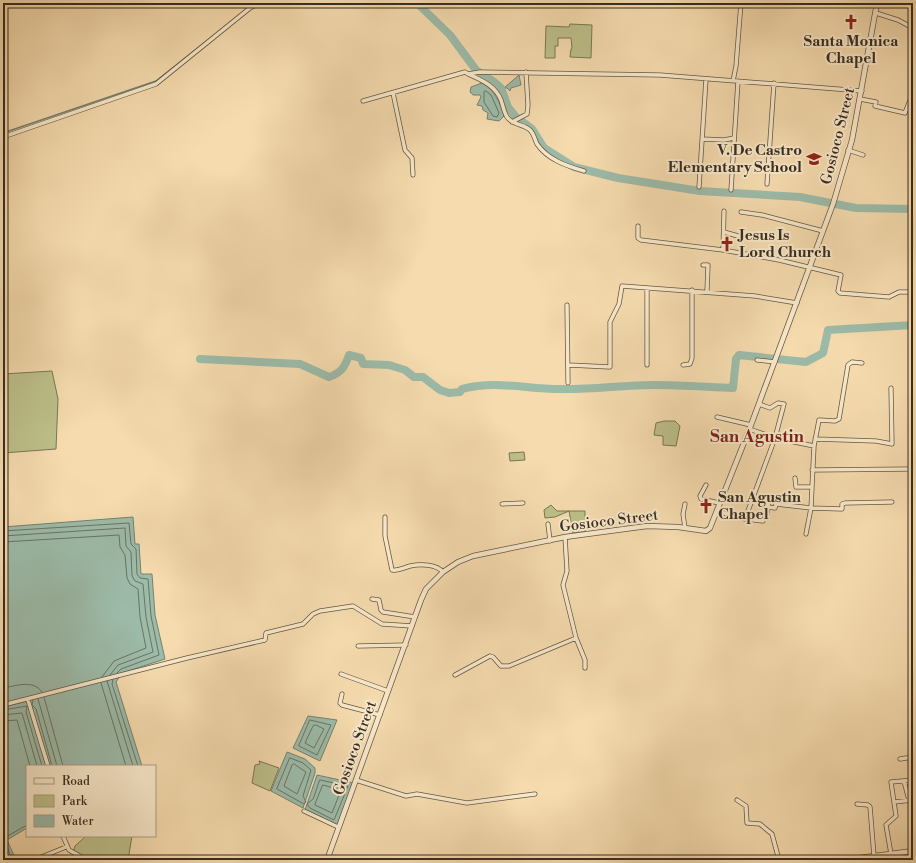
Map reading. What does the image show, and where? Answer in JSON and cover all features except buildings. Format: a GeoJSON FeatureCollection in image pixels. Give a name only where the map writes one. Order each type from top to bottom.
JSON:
{"type":"FeatureCollection","features":[{"type":"Feature","properties":{"kind":"street"},"geometry":{"type":"LineString","coordinates":[[3,137],[156,84],[250,8],[260,3]]}},
{"type":"Feature","properties":{"kind":"street"},"geometry":{"type":"LineString","coordinates":[[733,81],[736,66],[741,3]]}},
{"type":"Feature","properties":{"kind":"street"},"geometry":{"type":"LineString","coordinates":[[870,3],[877,4]]}},
{"type":"Feature","properties":{"kind":"street","name":"Gosioco Street"},"geometry":{"type":"LineString","coordinates":[[327,860],[406,645],[415,616],[426,589],[443,572],[469,557],[565,538],[648,526],[708,530],[776,360],[837,194],[852,140],[877,4]]}},
{"type":"Feature","properties":{"kind":"street"},"geometry":{"type":"LineString","coordinates":[[876,13],[898,20],[913,28]]}},
{"type":"Feature","properties":{"kind":"street"},"geometry":{"type":"LineString","coordinates":[[363,101],[393,94],[465,72],[489,85],[500,99],[508,118],[512,122],[522,124],[530,130],[537,144],[550,156],[564,165],[584,171]]}},
{"type":"Feature","properties":{"kind":"street"},"geometry":{"type":"LineString","coordinates":[[470,74],[480,72],[526,72],[660,75],[862,91]]}},
{"type":"Feature","properties":{"kind":"street"},"geometry":{"type":"LineString","coordinates":[[512,122],[527,114],[528,105],[526,72]]}},
{"type":"Feature","properties":{"kind":"street"},"geometry":{"type":"LineString","coordinates":[[699,187],[706,79]]}},
{"type":"Feature","properties":{"kind":"street"},"geometry":{"type":"LineString","coordinates":[[731,190],[738,81]]}},
{"type":"Feature","properties":{"kind":"street"},"geometry":{"type":"LineString","coordinates":[[766,184],[774,83]]}},
{"type":"Feature","properties":{"kind":"street"},"geometry":{"type":"LineString","coordinates":[[860,99],[876,102],[875,106],[905,113],[913,93]]}},
{"type":"Feature","properties":{"kind":"street"},"geometry":{"type":"LineString","coordinates":[[393,94],[405,150],[412,158],[413,175]]}},
{"type":"Feature","properties":{"kind":"street"},"geometry":{"type":"LineString","coordinates":[[702,139],[724,140],[734,138]]}},
{"type":"Feature","properties":{"kind":"street"},"geometry":{"type":"LineString","coordinates":[[848,150],[863,155]]}},
{"type":"Feature","properties":{"kind":"street"},"geometry":{"type":"LineString","coordinates":[[723,250],[724,212]]}},
{"type":"Feature","properties":{"kind":"street"},"geometry":{"type":"LineString","coordinates":[[741,212],[762,215],[823,231]]}},
{"type":"Feature","properties":{"kind":"street"},"geometry":{"type":"LineString","coordinates":[[638,226],[638,238],[641,240],[723,250],[811,266],[841,275],[838,291],[840,293],[889,297],[899,292],[913,292]]}},
{"type":"Feature","properties":{"kind":"street"},"geometry":{"type":"LineString","coordinates":[[724,232],[738,236]]}},
{"type":"Feature","properties":{"kind":"street"},"geometry":{"type":"LineString","coordinates":[[703,265],[708,265],[707,291]]}},
{"type":"Feature","properties":{"kind":"street"},"geometry":{"type":"LineString","coordinates":[[569,365],[610,367],[610,322],[619,304],[622,286],[707,291],[768,297],[797,303]]}},
{"type":"Feature","properties":{"kind":"street"},"geometry":{"type":"LineString","coordinates":[[646,365],[648,288]]}},
{"type":"Feature","properties":{"kind":"street"},"geometry":{"type":"LineString","coordinates":[[683,364],[690,364],[692,358],[692,290]]}},
{"type":"Feature","properties":{"kind":"street"},"geometry":{"type":"LineString","coordinates":[[567,305],[569,365],[568,383]]}},
{"type":"Feature","properties":{"kind":"street"},"geometry":{"type":"LineString","coordinates":[[757,360],[776,360]]}},
{"type":"Feature","properties":{"kind":"street"},"geometry":{"type":"LineString","coordinates":[[806,534],[811,508],[814,446],[819,420],[838,421],[840,418],[848,365],[852,362],[862,363]]}},
{"type":"Feature","properties":{"kind":"street"},"geometry":{"type":"LineString","coordinates":[[815,438],[876,441],[892,444],[891,388]]}},
{"type":"Feature","properties":{"kind":"street"},"geometry":{"type":"LineString","coordinates":[[745,520],[751,499],[775,438],[784,404],[778,403],[770,408],[759,404]]}},
{"type":"Feature","properties":{"kind":"street"},"geometry":{"type":"LineString","coordinates":[[717,417],[750,427],[775,438],[814,446]]}},
{"type":"Feature","properties":{"kind":"street"},"geometry":{"type":"LineString","coordinates":[[812,470],[913,470]]}},
{"type":"Feature","properties":{"kind":"street"},"geometry":{"type":"LineString","coordinates":[[795,478],[796,487],[812,487]]}},
{"type":"Feature","properties":{"kind":"street"},"geometry":{"type":"LineString","coordinates":[[706,485],[700,496],[701,498],[719,503]]}},
{"type":"Feature","properties":{"kind":"street"},"geometry":{"type":"LineString","coordinates":[[716,511],[745,520],[764,520],[769,502],[751,499]]}},
{"type":"Feature","properties":{"kind":"street"},"geometry":{"type":"LineString","coordinates":[[768,507],[775,508],[776,504],[811,508],[841,509],[844,503],[892,502]]}},
{"type":"Feature","properties":{"kind":"street"},"geometry":{"type":"LineString","coordinates":[[502,504],[523,503]]}},
{"type":"Feature","properties":{"kind":"street"},"geometry":{"type":"LineString","coordinates":[[685,504],[683,514],[685,528]]}},
{"type":"Feature","properties":{"kind":"street"},"geometry":{"type":"LineString","coordinates":[[386,517],[385,536],[392,570],[402,570],[411,566],[435,566],[443,572]]}},
{"type":"Feature","properties":{"kind":"street"},"geometry":{"type":"LineString","coordinates":[[548,524],[550,541]]}},
{"type":"Feature","properties":{"kind":"street"},"geometry":{"type":"LineString","coordinates":[[565,538],[567,571],[563,584],[576,638],[585,660],[585,668]]}},
{"type":"Feature","properties":{"kind":"street"},"geometry":{"type":"LineString","coordinates":[[372,599],[380,600],[381,610],[383,612],[415,616]]}},
{"type":"Feature","properties":{"kind":"street"},"geometry":{"type":"LineString","coordinates":[[3,705],[265,640],[266,633],[303,624],[313,614],[320,611],[353,606],[382,624],[412,626]]}},
{"type":"Feature","properties":{"kind":"street"},"geometry":{"type":"LineString","coordinates":[[455,675],[490,656],[493,657],[501,666],[509,666],[576,638]]}},
{"type":"Feature","properties":{"kind":"street"},"geometry":{"type":"LineString","coordinates":[[358,646],[406,645]]}},
{"type":"Feature","properties":{"kind":"street"},"geometry":{"type":"LineString","coordinates":[[341,674],[388,691]]}},
{"type":"Feature","properties":{"kind":"street"},"geometry":{"type":"LineString","coordinates":[[342,694],[340,703],[342,705],[380,715]]}},
{"type":"Feature","properties":{"kind":"street"},"geometry":{"type":"LineString","coordinates":[[28,700],[48,765]]}},
{"type":"Feature","properties":{"kind":"street"},"geometry":{"type":"LineString","coordinates":[[900,759],[913,757]]}},
{"type":"Feature","properties":{"kind":"street"},"geometry":{"type":"LineString","coordinates":[[356,780],[406,796],[417,794],[467,803],[536,794]]}},
{"type":"Feature","properties":{"kind":"street"},"geometry":{"type":"LineString","coordinates":[[891,854],[886,825],[896,816],[891,782],[913,780]]}},
{"type":"Feature","properties":{"kind":"street"},"geometry":{"type":"LineString","coordinates":[[894,802],[911,800],[904,781]]}},
{"type":"Feature","properties":{"kind":"street"},"geometry":{"type":"LineString","coordinates":[[737,800],[746,806],[747,823],[760,824],[772,834],[779,860]]}},
{"type":"Feature","properties":{"kind":"street"},"geometry":{"type":"LineString","coordinates":[[857,804],[868,804],[870,807],[874,856]]}},
{"type":"Feature","properties":{"kind":"street"},"geometry":{"type":"LineString","coordinates":[[304,811],[338,827]]}},
{"type":"Feature","properties":{"kind":"street"},"geometry":{"type":"LineString","coordinates":[[63,837],[66,846],[87,860]]}},
{"type":"Feature","properties":{"kind":"street"},"geometry":{"type":"LineString","coordinates":[[34,860],[66,846]]}},
{"type":"Feature","properties":{"kind":"street"},"geometry":{"type":"LineString","coordinates":[[844,860],[913,851]]}},
{"type":"Feature","properties":{"kind":"green space"},"geometry":{"type":"Polygon","coordinates":[[[570,24],[592,25],[591,58],[570,57],[572,48],[571,38],[558,38],[558,46],[555,46],[555,58],[545,58],[546,26],[569,27],[570,24]]]}},
{"type":"Feature","properties":{"kind":"green space"},"geometry":{"type":"Polygon","coordinates":[[[52,371],[58,399],[56,449],[3,453],[3,374],[52,371]]]}},
{"type":"Feature","properties":{"kind":"green space"},"geometry":{"type":"Polygon","coordinates":[[[675,421],[680,426],[676,446],[663,445],[663,436],[654,435],[656,423],[675,421]]]}},
{"type":"Feature","properties":{"kind":"green space"},"geometry":{"type":"Polygon","coordinates":[[[524,452],[525,460],[510,461],[509,453],[524,452]]]}},
{"type":"Feature","properties":{"kind":"green space"},"geometry":{"type":"Polygon","coordinates":[[[551,505],[557,511],[569,511],[555,517],[545,518],[544,510],[551,505]]]}},
{"type":"Feature","properties":{"kind":"green space"},"geometry":{"type":"Polygon","coordinates":[[[569,511],[585,511],[585,532],[573,533],[569,511]]]}},
{"type":"Feature","properties":{"kind":"green space"},"geometry":{"type":"Polygon","coordinates":[[[259,761],[279,768],[270,791],[252,783],[255,765],[260,764],[259,761]]]}},
{"type":"Feature","properties":{"kind":"green space"},"geometry":{"type":"Polygon","coordinates":[[[85,837],[132,837],[128,860],[87,860],[73,853],[75,846],[85,837]]]}},
{"type":"Feature","properties":{"kind":"water"},"geometry":{"type":"Polygon","coordinates":[[[519,75],[521,85],[511,88],[510,91],[507,88],[504,88],[519,75]]]}},
{"type":"Feature","properties":{"kind":"water"},"geometry":{"type":"Polygon","coordinates":[[[482,83],[494,93],[499,102],[504,116],[499,121],[487,119],[488,113],[483,110],[482,106],[477,105],[481,97],[480,95],[473,95],[470,92],[471,87],[482,83]]]}},
{"type":"Feature","properties":{"kind":"water"},"geometry":{"type":"Polygon","coordinates":[[[133,517],[135,544],[139,544],[141,574],[152,574],[155,615],[165,659],[122,673],[116,682],[142,765],[48,765],[29,699],[3,704],[3,527],[133,517]]]}},
{"type":"Feature","properties":{"kind":"water"},"geometry":{"type":"Polygon","coordinates":[[[28,701],[46,765],[26,765],[26,829],[7,840],[16,860],[3,860],[3,707],[28,701]]]}},
{"type":"Feature","properties":{"kind":"water"},"geometry":{"type":"Polygon","coordinates":[[[308,716],[337,720],[320,761],[293,748],[308,716]]]}},
{"type":"Feature","properties":{"kind":"water"},"geometry":{"type":"Polygon","coordinates":[[[287,752],[305,759],[315,768],[315,773],[303,808],[271,791],[287,752]]]}},
{"type":"Feature","properties":{"kind":"water"},"geometry":{"type":"Polygon","coordinates":[[[317,775],[354,783],[337,826],[305,810],[317,775]]]}},
{"type":"Feature","properties":{"kind":"waterway"},"geometry":{"type":"LineString","coordinates":[[250,6],[255,3]]}},
{"type":"Feature","properties":{"kind":"waterway"},"geometry":{"type":"LineString","coordinates":[[417,3],[450,35],[476,70],[501,88],[508,107],[516,117],[532,129],[544,148],[574,167],[618,178],[700,191],[800,197],[856,208],[913,209]]}},
{"type":"Feature","properties":{"kind":"waterway"},"geometry":{"type":"LineString","coordinates":[[3,133],[156,81],[233,20]]}},
{"type":"Feature","properties":{"kind":"waterway"},"geometry":{"type":"LineString","coordinates":[[200,359],[300,364],[329,377],[337,374],[342,369],[349,355],[361,358],[363,364],[389,365],[405,370],[414,377],[423,377],[440,390],[449,393],[460,392],[462,389],[474,386],[486,385],[547,389],[583,389],[654,385],[733,388],[736,359],[739,355],[806,362],[823,353],[828,330],[913,325]]}},
{"type":"Feature","properties":{"kind":"waterway"},"geometry":{"type":"LineString","coordinates":[[903,860],[913,859]]}},
{"type":"Feature","properties":{"kind":"place","name":"Santa Monica Chapel"},"geometry":{"type":"Point","coordinates":[851,22]}},
{"type":"Feature","properties":{"kind":"place","name":"V. De Castro Elementary School"},"geometry":{"type":"Point","coordinates":[814,159]}},
{"type":"Feature","properties":{"kind":"place","name":"Jesus Is Lord Church"},"geometry":{"type":"Point","coordinates":[727,244]}},
{"type":"Feature","properties":{"kind":"place","name":"San Agustin Chapel"},"geometry":{"type":"Point","coordinates":[706,506]}},
{"type":"Feature","properties":{"kind":"district","name":"San Agustin"},"geometry":{"type":"Point","coordinates":[757,437]}}]}
